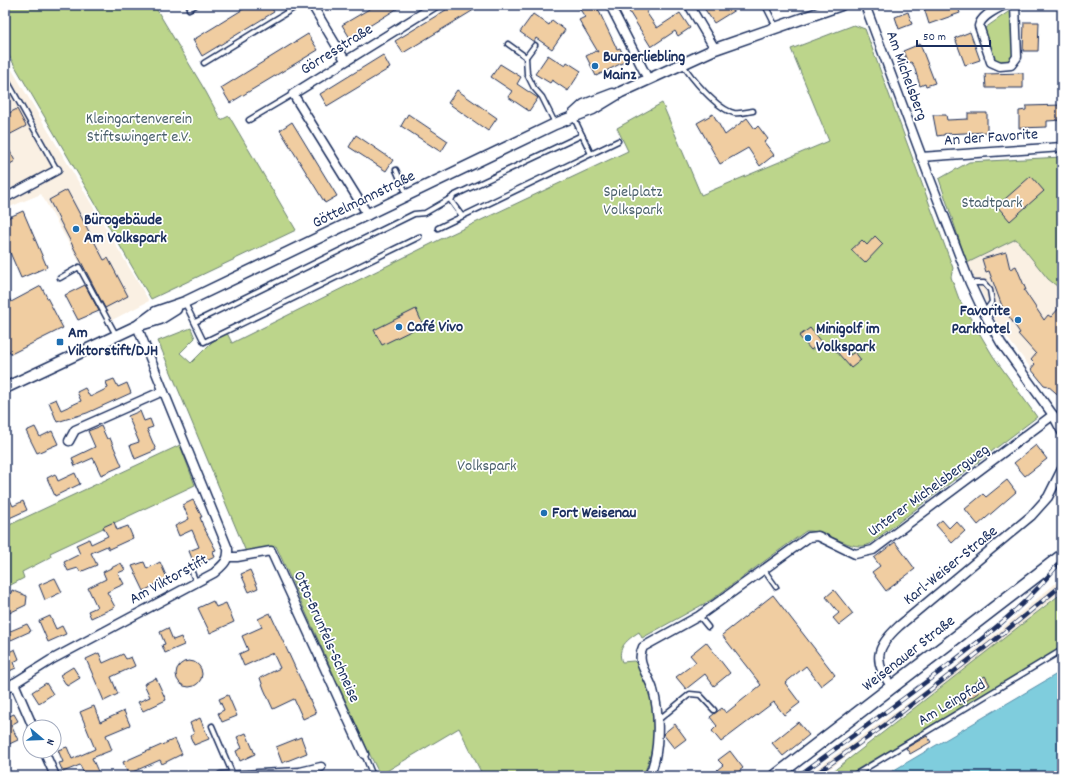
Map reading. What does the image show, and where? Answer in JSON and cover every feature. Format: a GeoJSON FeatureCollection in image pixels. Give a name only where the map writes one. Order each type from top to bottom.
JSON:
{"type":"FeatureCollection","features":[{"type":"Feature","properties":{"kind":"main road","name":"Weisenauer Straße"},"geometry":{"type":"LineString","coordinates":[[776,776],[1062,556]]}},
{"type":"Feature","properties":{"kind":"street"},"geometry":{"type":"LineString","coordinates":[[312,5],[345,60]]}},
{"type":"Feature","properties":{"kind":"street","name":"Görresstraße"},"geometry":{"type":"LineString","coordinates":[[292,94],[436,5]]}},
{"type":"Feature","properties":{"kind":"street"},"geometry":{"type":"LineString","coordinates":[[610,5],[648,79]]}},
{"type":"Feature","properties":{"kind":"street"},"geometry":{"type":"LineString","coordinates":[[689,5],[715,49]]}},
{"type":"Feature","properties":{"kind":"street","name":"Göttelmannstraße"},"geometry":{"type":"LineString","coordinates":[[6,385],[136,326],[160,319],[185,302],[555,124],[593,109],[621,92],[682,63],[715,49],[841,5]]}},
{"type":"Feature","properties":{"kind":"street","name":"Am Michelsberg"},"geometry":{"type":"LineString","coordinates":[[865,5],[922,157]]}},
{"type":"Feature","properties":{"kind":"street"},"geometry":{"type":"LineString","coordinates":[[1004,5],[984,18],[980,22],[979,26],[991,62],[1000,66],[1011,65],[1017,57],[1015,5]]}},
{"type":"Feature","properties":{"kind":"street"},"geometry":{"type":"LineString","coordinates":[[292,94],[368,215]]}},
{"type":"Feature","properties":{"kind":"street","name":"An der Favorite"},"geometry":{"type":"LineString","coordinates":[[922,157],[1062,147]]}},
{"type":"Feature","properties":{"kind":"street"},"geometry":{"type":"LineString","coordinates":[[922,157],[970,283],[984,313],[1001,343],[1053,415],[1062,432]]}},
{"type":"Feature","properties":{"kind":"street"},"geometry":{"type":"LineString","coordinates":[[5,198],[57,170]]}},
{"type":"Feature","properties":{"kind":"street","name":"Am Viktorstift"},"geometry":{"type":"LineString","coordinates":[[5,689],[51,660],[214,573],[224,564],[228,557],[228,548],[136,326]]}},
{"type":"Feature","properties":{"kind":"street"},"geometry":{"type":"LineString","coordinates":[[69,441],[75,430],[163,391]]}},
{"type":"Feature","properties":{"kind":"street","name":"Unterer Michelsbergweg"},"geometry":{"type":"LineString","coordinates":[[657,721],[654,692],[640,659],[640,653],[647,644],[699,616],[809,537],[818,536],[855,554],[874,550],[1053,415]]}},
{"type":"Feature","properties":{"kind":"street","name":"Karl-Weiser-Straße"},"geometry":{"type":"LineString","coordinates":[[892,688],[881,671],[879,662],[879,654],[883,642],[899,626],[1031,516],[1048,497],[1062,469]]}},
{"type":"Feature","properties":{"kind":"street","name":"Otto-Brunfels-Schneise"},"geometry":{"type":"LineString","coordinates":[[228,557],[237,557],[271,551],[364,754]]}},
{"type":"Feature","properties":{"kind":"street"},"geometry":{"type":"LineString","coordinates":[[14,683],[30,719]]}},
{"type":"Feature","properties":{"kind":"street"},"geometry":{"type":"LineString","coordinates":[[649,776],[657,752],[657,721]]}},
{"type":"Feature","properties":{"kind":"street"},"geometry":{"type":"LineString","coordinates":[[48,759],[55,776]]}},
{"type":"Feature","properties":{"kind":"street"},"geometry":{"type":"LineString","coordinates":[[221,776],[300,772],[321,767]]}},
{"type":"Feature","properties":{"kind":"lane"},"geometry":{"type":"LineString","coordinates":[[189,9],[196,5]]}},
{"type":"Feature","properties":{"kind":"lane"},"geometry":{"type":"LineString","coordinates":[[204,63],[299,5]]}},
{"type":"Feature","properties":{"kind":"lane"},"geometry":{"type":"LineString","coordinates":[[765,5],[776,27]]}},
{"type":"Feature","properties":{"kind":"lane"},"geometry":{"type":"LineString","coordinates":[[508,44],[526,57]]}},
{"type":"Feature","properties":{"kind":"lane"},"geometry":{"type":"LineString","coordinates":[[535,45],[526,57],[527,74],[534,88],[542,97],[555,124]]}},
{"type":"Feature","properties":{"kind":"lane"},"geometry":{"type":"LineString","coordinates":[[682,63],[694,80],[727,110],[739,114],[753,111]]}},
{"type":"Feature","properties":{"kind":"lane"},"geometry":{"type":"LineString","coordinates":[[5,77],[57,170]]}},
{"type":"Feature","properties":{"kind":"lane"},"geometry":{"type":"LineString","coordinates":[[249,120],[292,94]]}},
{"type":"Feature","properties":{"kind":"lane"},"geometry":{"type":"LineString","coordinates":[[573,116],[591,154]]}},
{"type":"Feature","properties":{"kind":"lane"},"geometry":{"type":"LineString","coordinates":[[195,322],[414,214],[425,213],[451,198],[582,135]]}},
{"type":"Feature","properties":{"kind":"lane"},"geometry":{"type":"LineString","coordinates":[[438,228],[618,141]]}},
{"type":"Feature","properties":{"kind":"lane"},"geometry":{"type":"LineString","coordinates":[[396,170],[408,195]]}},
{"type":"Feature","properties":{"kind":"lane"},"geometry":{"type":"LineString","coordinates":[[451,198],[453,205],[462,216]]}},
{"type":"Feature","properties":{"kind":"lane"},"geometry":{"type":"LineString","coordinates":[[185,302],[204,342],[419,236]]}},
{"type":"Feature","properties":{"kind":"lane"},"geometry":{"type":"LineString","coordinates":[[60,278],[79,267],[117,335]]}},
{"type":"Feature","properties":{"kind":"lane"},"geometry":{"type":"LineString","coordinates":[[970,283],[984,283],[990,290],[992,302],[988,310],[984,313]]}},
{"type":"Feature","properties":{"kind":"lane"},"geometry":{"type":"LineString","coordinates":[[191,570],[196,582]]}},
{"type":"Feature","properties":{"kind":"lane"},"geometry":{"type":"LineString","coordinates":[[764,570],[776,587]]}},
{"type":"Feature","properties":{"kind":"lane"},"geometry":{"type":"LineString","coordinates":[[699,616],[708,627]]}},
{"type":"Feature","properties":{"kind":"lane","name":"Am Leinpfad"},"geometry":{"type":"LineString","coordinates":[[853,776],[1062,650]]}},
{"type":"Feature","properties":{"kind":"lane"},"geometry":{"type":"LineString","coordinates":[[657,721],[690,694],[700,696],[714,710]]}},
{"type":"Feature","properties":{"kind":"lane"},"geometry":{"type":"LineString","coordinates":[[212,726],[237,775]]}},
{"type":"Feature","properties":{"kind":"lane","name":"Otto-Brunfels-Schneise"},"geometry":{"type":"LineString","coordinates":[[364,754],[373,776]]}},
{"type":"Feature","properties":{"kind":"shaded area"},"geometry":{"type":"Polygon","coordinates":[[[5,58],[149,301],[112,320],[41,194],[5,209],[5,58]]]}},
{"type":"Feature","properties":{"kind":"shaded area"},"geometry":{"type":"Polygon","coordinates":[[[1016,238],[1048,279],[1062,290],[1062,398],[1048,386],[1044,385],[998,326],[967,263],[1016,238]]]}},
{"type":"Feature","properties":{"kind":"shaded area"},"geometry":{"type":"Polygon","coordinates":[[[1062,578],[1062,591],[995,646],[820,776],[806,776],[938,681],[1062,578]]]}},
{"type":"Feature","properties":{"kind":"green space","name":"Kleingartenverein Stiftswingert e.V."},"geometry":{"type":"Polygon","coordinates":[[[5,5],[154,5],[221,120],[229,116],[296,230],[151,299],[5,49],[5,5]]]}},
{"type":"Feature","properties":{"kind":"green space"},"geometry":{"type":"Polygon","coordinates":[[[1011,10],[1013,54],[1008,61],[1000,61],[993,58],[984,31],[985,28],[1011,10]]]}},
{"type":"Feature","properties":{"kind":"green space","name":"Volkspark"},"geometry":{"type":"Polygon","coordinates":[[[854,25],[865,29],[953,268],[951,277],[959,299],[993,356],[1037,417],[870,544],[855,546],[823,534],[806,531],[711,600],[642,638],[639,632],[627,641],[621,652],[622,662],[634,661],[638,665],[649,689],[653,707],[654,737],[650,757],[643,776],[483,776],[459,728],[380,775],[276,546],[246,552],[158,341],[191,328],[195,338],[180,353],[191,363],[212,342],[227,333],[232,343],[443,238],[628,151],[617,128],[662,103],[701,195],[829,141],[791,49],[854,25]]]}},
{"type":"Feature","properties":{"kind":"green space","name":"Stadtpark"},"geometry":{"type":"Polygon","coordinates":[[[1062,157],[1062,290],[1048,279],[1016,239],[967,263],[939,179],[969,162],[1062,157]]]}},
{"type":"Feature","properties":{"kind":"green space"},"geometry":{"type":"Polygon","coordinates":[[[180,445],[195,485],[50,553],[51,557],[22,572],[24,578],[5,588],[5,527],[180,445]]]}},
{"type":"Feature","properties":{"kind":"green space"},"geometry":{"type":"Polygon","coordinates":[[[1062,593],[1062,648],[846,776],[827,776],[1062,593]]]}},
{"type":"Feature","properties":{"kind":"water"},"geometry":{"type":"Polygon","coordinates":[[[1062,671],[1062,776],[884,776],[1062,671]]]}},
{"type":"Feature","properties":{"kind":"building"},"geometry":{"type":"Polygon","coordinates":[[[250,5],[270,5],[274,12],[202,56],[193,40],[250,5]]]}},
{"type":"Feature","properties":{"kind":"building"},"geometry":{"type":"Polygon","coordinates":[[[376,5],[403,5],[350,38],[342,25],[376,5]]]}},
{"type":"Feature","properties":{"kind":"building"},"geometry":{"type":"Polygon","coordinates":[[[454,5],[482,5],[403,53],[395,41],[454,5]]]}},
{"type":"Feature","properties":{"kind":"building"},"geometry":{"type":"Polygon","coordinates":[[[577,5],[596,5],[617,49],[620,48],[626,61],[596,76],[586,56],[596,51],[598,52],[579,20],[585,17],[577,5]]]}},
{"type":"Feature","properties":{"kind":"building"},"geometry":{"type":"Polygon","coordinates":[[[625,5],[656,5],[646,12],[657,28],[680,13],[690,28],[678,36],[675,31],[651,47],[625,5]]]}},
{"type":"Feature","properties":{"kind":"building"},"geometry":{"type":"Polygon","coordinates":[[[702,5],[743,5],[714,23],[702,5]]]}},
{"type":"Feature","properties":{"kind":"building"},"geometry":{"type":"Polygon","coordinates":[[[932,5],[957,5],[960,13],[929,24],[924,8],[932,5]]]}},
{"type":"Feature","properties":{"kind":"building"},"geometry":{"type":"Polygon","coordinates":[[[908,12],[912,24],[899,29],[895,17],[908,12]]]}},
{"type":"Feature","properties":{"kind":"building"},"geometry":{"type":"Polygon","coordinates":[[[533,14],[549,25],[552,20],[565,30],[552,49],[536,38],[534,42],[520,32],[533,14]]]}},
{"type":"Feature","properties":{"kind":"building"},"geometry":{"type":"Polygon","coordinates":[[[1024,22],[1039,22],[1038,51],[1023,51],[1024,22]]]}},
{"type":"Feature","properties":{"kind":"building"},"geometry":{"type":"Polygon","coordinates":[[[970,32],[980,60],[965,65],[955,38],[970,32]]]}},
{"type":"Feature","properties":{"kind":"building"},"geometry":{"type":"Polygon","coordinates":[[[308,34],[318,50],[230,103],[221,88],[308,34]]]}},
{"type":"Feature","properties":{"kind":"building"},"geometry":{"type":"Polygon","coordinates":[[[920,44],[935,83],[926,86],[925,84],[920,86],[914,66],[911,62],[908,63],[903,51],[920,44]]]}},
{"type":"Feature","properties":{"kind":"building"},"geometry":{"type":"Polygon","coordinates":[[[383,55],[390,68],[327,106],[320,94],[383,55]]]}},
{"type":"Feature","properties":{"kind":"building"},"geometry":{"type":"Polygon","coordinates":[[[548,55],[565,66],[567,62],[581,71],[568,91],[552,80],[550,83],[535,74],[548,55]]]}},
{"type":"Feature","properties":{"kind":"building"},"geometry":{"type":"Polygon","coordinates":[[[500,64],[521,77],[517,84],[538,98],[529,111],[508,97],[512,91],[491,77],[500,64]]]}},
{"type":"Feature","properties":{"kind":"building"},"geometry":{"type":"Polygon","coordinates":[[[1023,73],[1023,88],[986,88],[985,74],[1023,73]]]}},
{"type":"Feature","properties":{"kind":"building"},"geometry":{"type":"Polygon","coordinates":[[[457,90],[497,118],[488,131],[448,103],[457,90]]]}},
{"type":"Feature","properties":{"kind":"building"},"geometry":{"type":"Polygon","coordinates":[[[1062,105],[1062,120],[1047,121],[1047,127],[1019,128],[1019,111],[1026,110],[1026,106],[1062,105]]]}},
{"type":"Feature","properties":{"kind":"building"},"geometry":{"type":"Polygon","coordinates":[[[17,109],[26,126],[5,137],[5,115],[17,109]]]}},
{"type":"Feature","properties":{"kind":"building"},"geometry":{"type":"Polygon","coordinates":[[[968,113],[987,113],[987,132],[944,134],[937,136],[933,115],[946,115],[947,120],[968,119],[968,113]]]}},
{"type":"Feature","properties":{"kind":"building"},"geometry":{"type":"Polygon","coordinates":[[[408,114],[448,141],[441,152],[401,126],[408,114]]]}},
{"type":"Feature","properties":{"kind":"building"},"geometry":{"type":"Polygon","coordinates":[[[713,114],[725,135],[747,118],[755,129],[758,126],[768,139],[764,142],[774,155],[760,166],[748,148],[720,164],[697,123],[713,114]]]}},
{"type":"Feature","properties":{"kind":"building"},"geometry":{"type":"Polygon","coordinates":[[[292,122],[337,196],[325,203],[280,130],[292,122]]]}},
{"type":"Feature","properties":{"kind":"building"},"geometry":{"type":"Polygon","coordinates":[[[356,135],[393,160],[386,171],[349,147],[356,135]]]}},
{"type":"Feature","properties":{"kind":"building"},"geometry":{"type":"Polygon","coordinates":[[[5,142],[15,161],[5,167],[5,142]]]}},
{"type":"Feature","properties":{"kind":"building"},"geometry":{"type":"Polygon","coordinates":[[[1031,176],[1044,191],[1010,221],[997,206],[1031,176]]]}},
{"type":"Feature","properties":{"kind":"building","name":"Bürogebäude Am Volkspark"},"geometry":{"type":"Polygon","coordinates":[[[67,190],[104,260],[108,258],[128,296],[105,308],[49,200],[67,190]]]}},
{"type":"Feature","properties":{"kind":"building"},"geometry":{"type":"Polygon","coordinates":[[[23,211],[47,267],[21,278],[5,241],[5,219],[23,211]]]}},
{"type":"Feature","properties":{"kind":"building"},"geometry":{"type":"Polygon","coordinates":[[[875,236],[883,244],[865,263],[851,250],[862,240],[867,245],[875,236]]]}},
{"type":"Feature","properties":{"kind":"building"},"geometry":{"type":"Polygon","coordinates":[[[1006,252],[1010,269],[1016,266],[1026,290],[1024,290],[1044,320],[1048,315],[1051,317],[1062,305],[1062,398],[1048,386],[1044,385],[1031,369],[1035,364],[1031,360],[1036,354],[1018,334],[1020,333],[1002,306],[989,271],[986,272],[982,259],[1006,252]]]}},
{"type":"Feature","properties":{"kind":"building"},"geometry":{"type":"Polygon","coordinates":[[[85,285],[99,311],[78,320],[65,295],[85,285]]]}},
{"type":"Feature","properties":{"kind":"building"},"geometry":{"type":"Polygon","coordinates":[[[41,286],[63,328],[11,354],[5,344],[5,289],[11,302],[41,286]]]}},
{"type":"Feature","properties":{"kind":"building","name":"Café Vivo"},"geometry":{"type":"Polygon","coordinates":[[[416,309],[423,325],[382,345],[374,330],[416,309]]]}},
{"type":"Feature","properties":{"kind":"building"},"geometry":{"type":"Polygon","coordinates":[[[810,328],[821,342],[811,350],[799,336],[810,328]]]}},
{"type":"Feature","properties":{"kind":"building"},"geometry":{"type":"Polygon","coordinates":[[[836,338],[850,355],[855,352],[861,360],[851,368],[830,344],[836,338]]]}},
{"type":"Feature","properties":{"kind":"building"},"geometry":{"type":"Polygon","coordinates":[[[114,379],[118,387],[127,383],[131,393],[87,413],[57,422],[49,402],[56,399],[61,410],[81,401],[77,392],[85,388],[90,397],[108,388],[106,382],[114,379]]]}},
{"type":"Feature","properties":{"kind":"building"},"geometry":{"type":"Polygon","coordinates":[[[140,411],[144,421],[150,419],[153,427],[147,429],[156,450],[135,459],[130,445],[139,442],[128,416],[140,411]]]}},
{"type":"Feature","properties":{"kind":"building"},"geometry":{"type":"Polygon","coordinates":[[[101,426],[107,439],[110,438],[122,466],[101,475],[93,458],[75,466],[72,458],[95,447],[88,431],[101,426]]]}},
{"type":"Feature","properties":{"kind":"building"},"geometry":{"type":"Polygon","coordinates":[[[35,427],[40,437],[52,431],[58,444],[37,453],[26,431],[35,427]]]}},
{"type":"Feature","properties":{"kind":"building"},"geometry":{"type":"Polygon","coordinates":[[[1036,445],[1047,459],[1025,476],[1014,463],[1036,445]]]}},
{"type":"Feature","properties":{"kind":"building"},"geometry":{"type":"Polygon","coordinates":[[[75,473],[80,484],[55,496],[47,478],[55,474],[58,481],[75,473]]]}},
{"type":"Feature","properties":{"kind":"building"},"geometry":{"type":"Polygon","coordinates":[[[1007,480],[1016,492],[978,525],[965,509],[983,494],[986,497],[1007,480]]]}},
{"type":"Feature","properties":{"kind":"building"},"geometry":{"type":"Polygon","coordinates":[[[5,489],[13,506],[23,501],[27,510],[5,520],[5,489]]]}},
{"type":"Feature","properties":{"kind":"building"},"geometry":{"type":"Polygon","coordinates":[[[193,500],[202,517],[200,517],[203,526],[216,550],[213,551],[215,557],[195,566],[189,551],[199,547],[192,530],[179,536],[175,526],[189,519],[183,505],[193,500]]]}},
{"type":"Feature","properties":{"kind":"building"},"geometry":{"type":"Polygon","coordinates":[[[942,520],[949,528],[956,521],[965,531],[952,543],[936,525],[942,520]]]}},
{"type":"Feature","properties":{"kind":"building"},"geometry":{"type":"Polygon","coordinates":[[[114,522],[117,530],[128,526],[133,538],[109,549],[107,546],[91,553],[97,565],[80,572],[78,568],[68,571],[64,562],[80,554],[76,545],[89,539],[91,544],[108,536],[103,527],[114,522]]]}},
{"type":"Feature","properties":{"kind":"building"},"geometry":{"type":"Polygon","coordinates":[[[895,542],[915,569],[886,591],[872,572],[880,566],[874,558],[895,542]]]}},
{"type":"Feature","properties":{"kind":"building"},"geometry":{"type":"Polygon","coordinates":[[[144,562],[147,569],[160,562],[167,578],[144,591],[132,566],[144,562]]]}},
{"type":"Feature","properties":{"kind":"building"},"geometry":{"type":"Polygon","coordinates":[[[121,563],[125,570],[118,573],[124,584],[107,592],[115,607],[91,618],[88,611],[97,607],[88,588],[106,579],[103,572],[121,563]]]}},
{"type":"Feature","properties":{"kind":"building"},"geometry":{"type":"Polygon","coordinates":[[[250,570],[258,588],[249,592],[241,574],[250,570]]]}},
{"type":"Feature","properties":{"kind":"building"},"geometry":{"type":"Polygon","coordinates":[[[55,578],[62,592],[45,600],[39,585],[55,578]]]}},
{"type":"Feature","properties":{"kind":"building"},"geometry":{"type":"Polygon","coordinates":[[[12,590],[27,596],[26,605],[5,615],[5,597],[10,596],[12,590]]]}},
{"type":"Feature","properties":{"kind":"building"},"geometry":{"type":"Polygon","coordinates":[[[834,590],[853,614],[839,625],[833,618],[839,613],[826,597],[834,590]]]}},
{"type":"Feature","properties":{"kind":"building"},"geometry":{"type":"Polygon","coordinates":[[[773,595],[835,675],[821,686],[806,666],[785,683],[800,703],[784,715],[774,702],[721,742],[712,731],[717,726],[710,717],[722,708],[726,713],[761,685],[722,635],[773,595]]]}},
{"type":"Feature","properties":{"kind":"building"},"geometry":{"type":"Polygon","coordinates":[[[213,601],[216,607],[226,603],[234,622],[210,633],[198,608],[213,601]]]}},
{"type":"Feature","properties":{"kind":"building"},"geometry":{"type":"Polygon","coordinates":[[[270,613],[316,713],[303,719],[294,699],[273,709],[260,678],[280,668],[273,653],[244,666],[239,654],[248,650],[242,636],[262,627],[258,619],[270,613]]]}},
{"type":"Feature","properties":{"kind":"building"},"geometry":{"type":"Polygon","coordinates":[[[50,616],[56,629],[62,626],[66,634],[48,642],[39,621],[50,616]]]}},
{"type":"Feature","properties":{"kind":"building"},"geometry":{"type":"Polygon","coordinates":[[[27,624],[31,631],[11,640],[8,632],[27,624]]]}},
{"type":"Feature","properties":{"kind":"building"},"geometry":{"type":"Polygon","coordinates":[[[168,628],[173,640],[181,637],[184,645],[165,653],[162,645],[165,644],[160,632],[168,628]]]}},
{"type":"Feature","properties":{"kind":"building"},"geometry":{"type":"Polygon","coordinates":[[[706,642],[730,673],[714,686],[705,674],[686,689],[676,677],[696,662],[690,655],[706,642]]]}},
{"type":"Feature","properties":{"kind":"building"},"geometry":{"type":"Polygon","coordinates":[[[5,644],[9,652],[15,649],[19,659],[14,662],[16,668],[5,673],[5,644]]]}},
{"type":"Feature","properties":{"kind":"building"},"geometry":{"type":"Polygon","coordinates":[[[99,653],[103,663],[123,654],[126,659],[131,657],[135,666],[111,677],[118,694],[104,701],[86,659],[99,653]]]}},
{"type":"Feature","properties":{"kind":"building"},"geometry":{"type":"Polygon","coordinates":[[[189,661],[198,665],[202,674],[198,683],[189,687],[180,683],[176,674],[180,665],[189,661]]]}},
{"type":"Feature","properties":{"kind":"building"},"geometry":{"type":"Polygon","coordinates":[[[73,667],[80,678],[67,686],[60,675],[73,667]]]}},
{"type":"Feature","properties":{"kind":"building"},"geometry":{"type":"Polygon","coordinates":[[[985,676],[990,685],[960,705],[955,697],[985,676]]]}},
{"type":"Feature","properties":{"kind":"building"},"geometry":{"type":"Polygon","coordinates":[[[156,678],[166,700],[143,711],[138,702],[150,697],[144,684],[156,678]]]}},
{"type":"Feature","properties":{"kind":"building"},"geometry":{"type":"Polygon","coordinates":[[[46,683],[53,694],[39,703],[32,692],[46,683]]]}},
{"type":"Feature","properties":{"kind":"building"},"geometry":{"type":"Polygon","coordinates":[[[228,695],[237,716],[222,722],[218,713],[224,710],[219,699],[228,695]]]}},
{"type":"Feature","properties":{"kind":"building"},"geometry":{"type":"Polygon","coordinates":[[[94,706],[100,722],[124,711],[130,725],[106,735],[112,750],[92,758],[100,776],[85,776],[80,765],[63,772],[59,763],[63,762],[62,749],[67,747],[72,759],[95,749],[80,712],[94,706]]]}},
{"type":"Feature","properties":{"kind":"building"},"geometry":{"type":"Polygon","coordinates":[[[5,713],[7,717],[14,714],[18,721],[11,725],[18,740],[5,746],[5,713]]]}},
{"type":"Feature","properties":{"kind":"building"},"geometry":{"type":"Polygon","coordinates":[[[200,718],[209,739],[194,745],[190,736],[194,734],[190,723],[200,718]]]}},
{"type":"Feature","properties":{"kind":"building"},"geometry":{"type":"Polygon","coordinates":[[[798,722],[809,735],[783,756],[772,743],[798,722]]]}},
{"type":"Feature","properties":{"kind":"building"},"geometry":{"type":"Polygon","coordinates":[[[675,724],[686,739],[674,748],[663,734],[675,724]]]}},
{"type":"Feature","properties":{"kind":"building"},"geometry":{"type":"Polygon","coordinates":[[[246,733],[255,754],[240,761],[236,751],[242,748],[237,737],[246,733]]]}},
{"type":"Feature","properties":{"kind":"building"},"geometry":{"type":"Polygon","coordinates":[[[927,736],[931,742],[910,754],[906,748],[927,736]]]}},
{"type":"Feature","properties":{"kind":"building"},"geometry":{"type":"Polygon","coordinates":[[[301,737],[307,753],[282,763],[276,747],[301,737]]]}},
{"type":"Feature","properties":{"kind":"building"},"geometry":{"type":"Polygon","coordinates":[[[175,739],[182,754],[162,764],[160,760],[128,774],[123,762],[175,739]]]}},
{"type":"Feature","properties":{"kind":"building"},"geometry":{"type":"Polygon","coordinates":[[[730,751],[743,768],[733,776],[722,776],[717,770],[723,765],[718,760],[730,751]]]}},
{"type":"Feature","properties":{"kind":"railway"},"geometry":{"type":"LineString","coordinates":[[798,776],[942,670],[1006,619],[1035,591],[1062,559]]}},
{"type":"Feature","properties":{"kind":"railway"},"geometry":{"type":"LineString","coordinates":[[813,776],[885,725],[996,639],[1062,585]]}},
{"type":"Feature","properties":{"kind":"place","name":"Burgerliebling Mainz"},"geometry":{"type":"Point","coordinates":[595,66]}},
{"type":"Feature","properties":{"kind":"place","name":"Bürogebäude Am Volkspark"},"geometry":{"type":"Point","coordinates":[76,229]}},
{"type":"Feature","properties":{"kind":"place","name":"Favorite Parkhotel"},"geometry":{"type":"Point","coordinates":[1018,320]}},
{"type":"Feature","properties":{"kind":"place","name":"Café Vivo"},"geometry":{"type":"Point","coordinates":[399,327]}},
{"type":"Feature","properties":{"kind":"place","name":"Minigolf im Volkspark"},"geometry":{"type":"Point","coordinates":[808,338]}},
{"type":"Feature","properties":{"kind":"place","name":"Am Viktorstift/DJH"},"geometry":{"type":"Point","coordinates":[60,342]}},
{"type":"Feature","properties":{"kind":"place","name":"Fort Weisenau"},"geometry":{"type":"Point","coordinates":[544,513]}},
{"type":"Feature","properties":{"kind":"park label","name":"Spielplatz Volkspark"},"geometry":{"type":"Point","coordinates":[633,201]}}]}
